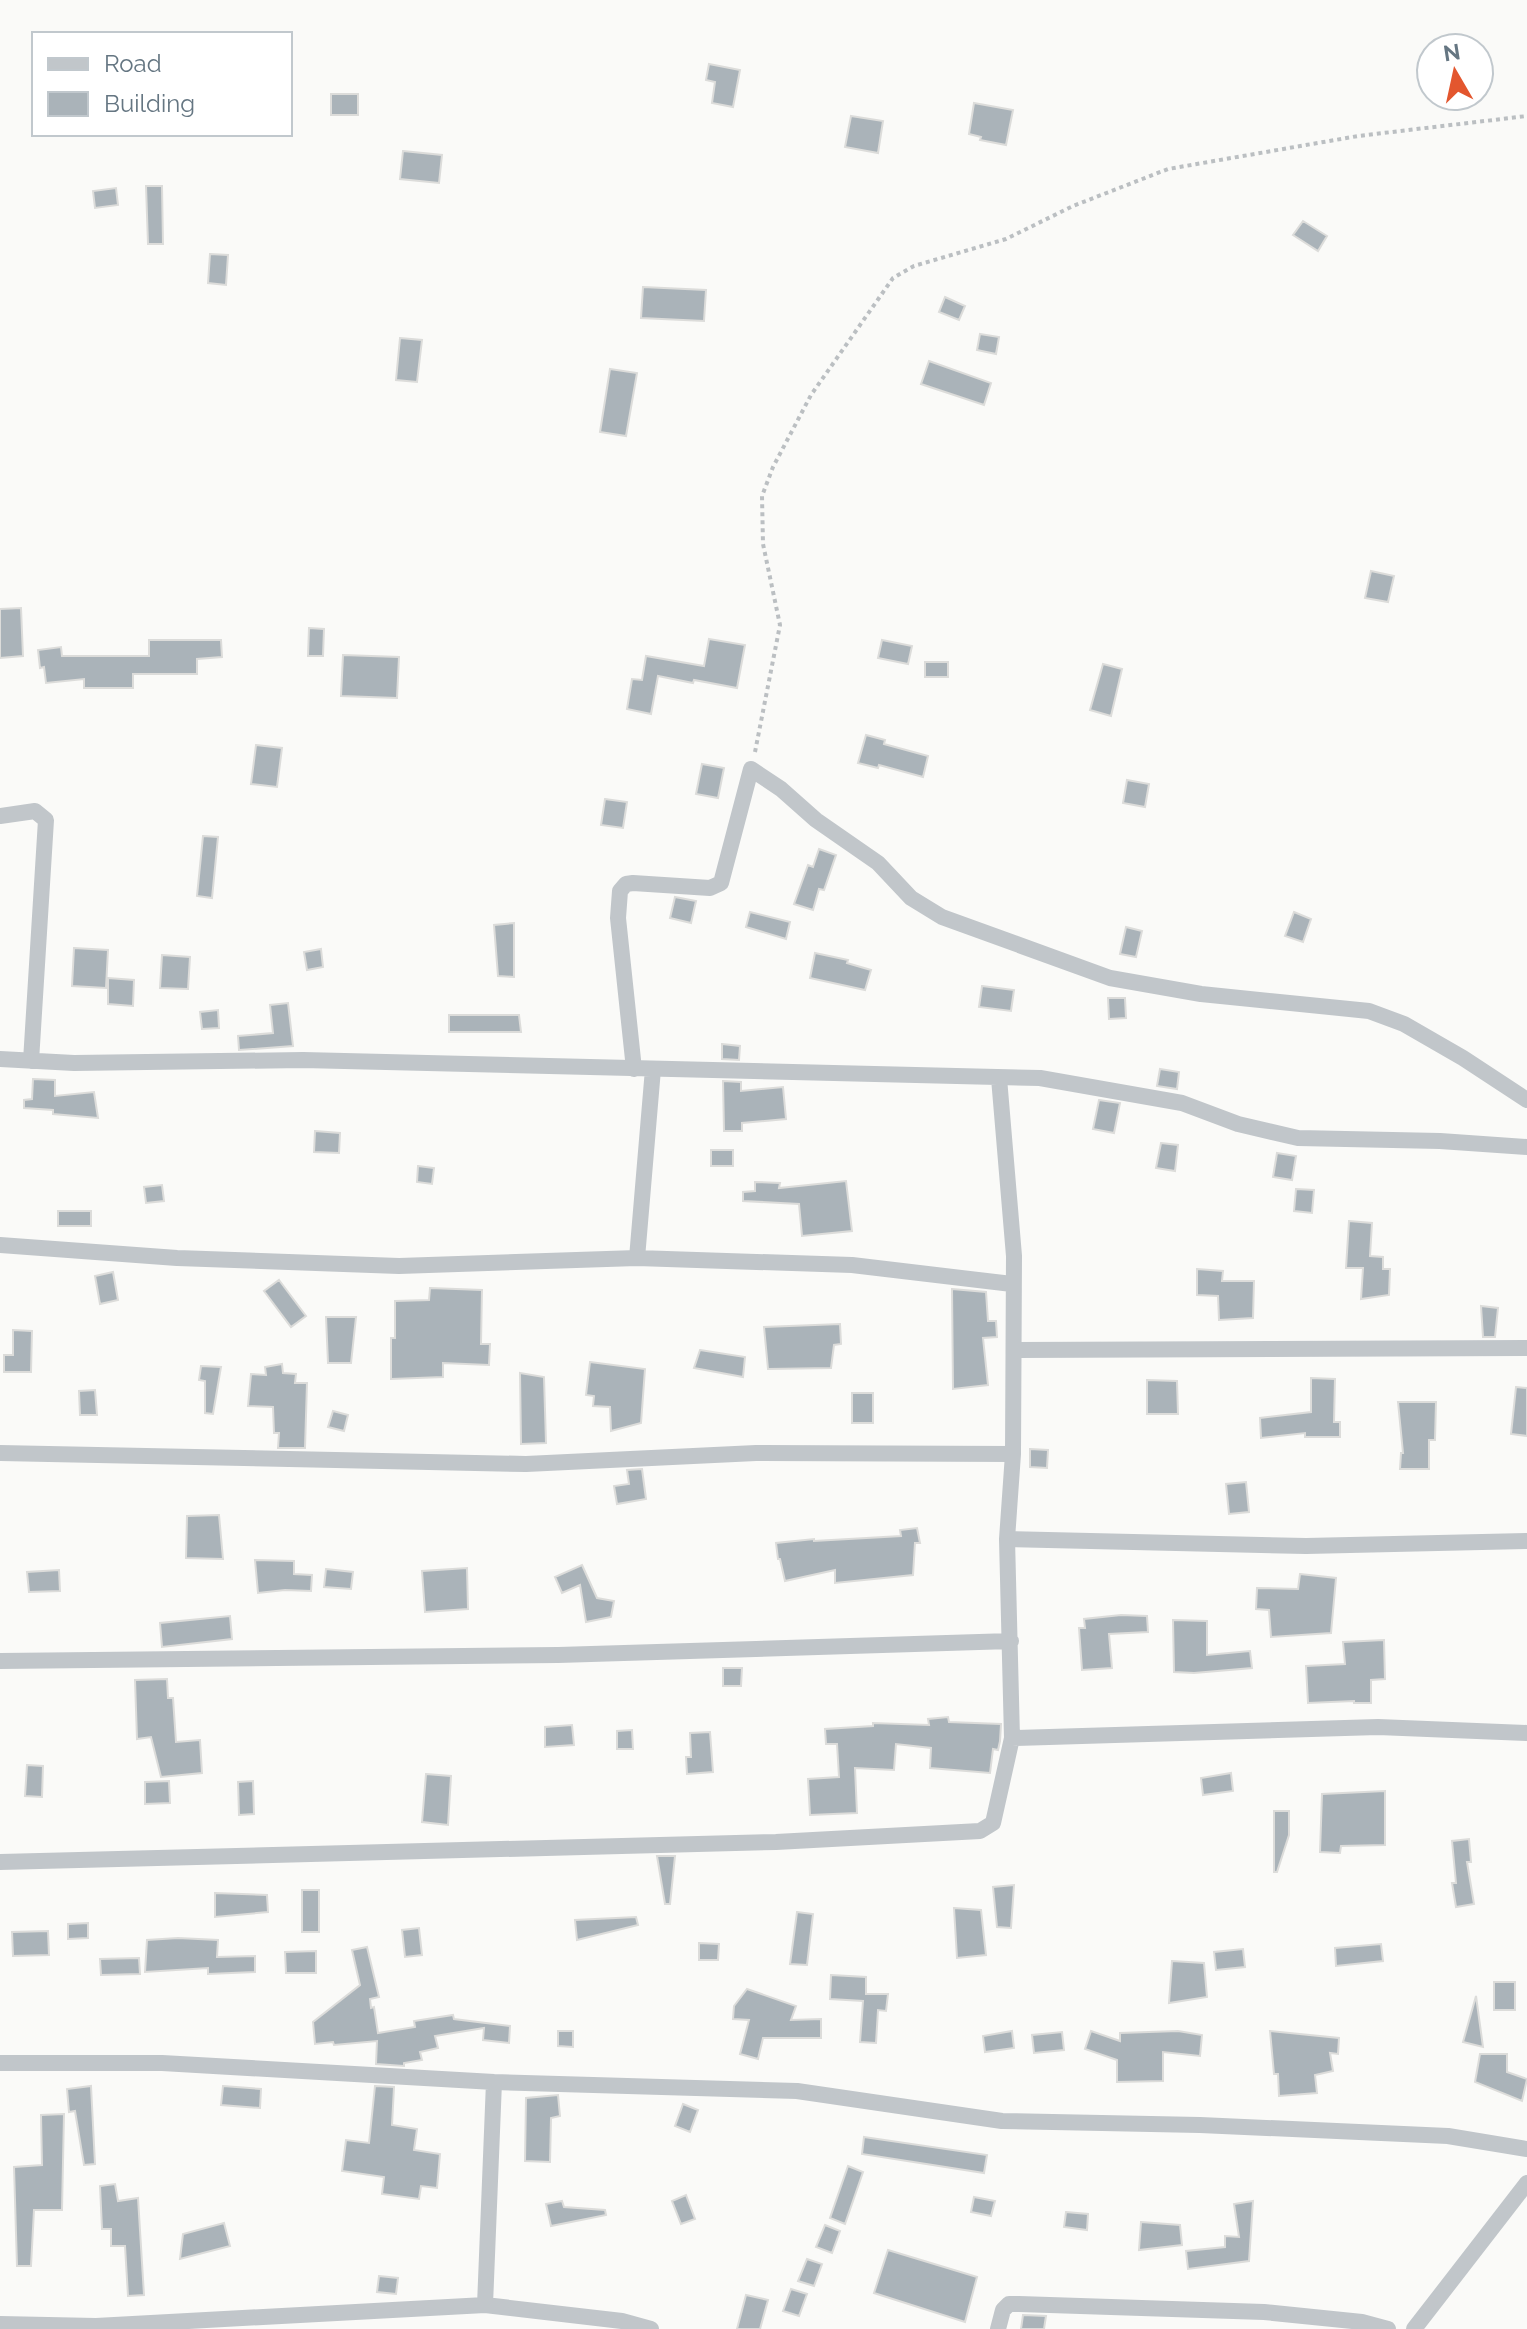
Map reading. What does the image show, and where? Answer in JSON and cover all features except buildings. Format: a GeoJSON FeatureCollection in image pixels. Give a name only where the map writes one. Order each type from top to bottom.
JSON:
{"type":"FeatureCollection","features":[{"type":"Feature","properties":{"kind":"street"},"geometry":{"type":"LineString","coordinates":[[634,1069],[618,918],[620,891],[626,884],[633,883],[710,888],[721,883],[751,769],[878,863],[911,898],[942,917],[1110,978],[1201,994],[1369,1011],[1404,1024],[1527,1100]]}},
{"type":"Feature","properties":{"kind":"street"},"geometry":{"type":"LineString","coordinates":[[0,816],[35,811],[46,820],[31,1061]]}},
{"type":"Feature","properties":{"kind":"street"},"geometry":{"type":"LineString","coordinates":[[0,1059],[74,1063],[303,1060],[1040,1078],[1182,1103],[1238,1124],[1298,1138],[1440,1141],[1527,1147]]}},
{"type":"Feature","properties":{"kind":"street"},"geometry":{"type":"LineString","coordinates":[[637,1258],[653,1069]]}},
{"type":"Feature","properties":{"kind":"street"},"geometry":{"type":"LineString","coordinates":[[0,1862],[776,1842],[980,1831],[993,1823],[1012,1738],[1007,1539],[1013,1454],[1014,1256],[999,1078]]}},
{"type":"Feature","properties":{"kind":"street"},"geometry":{"type":"LineString","coordinates":[[0,1245],[177,1258],[399,1266],[637,1258],[852,1265],[1012,1284]]}},
{"type":"Feature","properties":{"kind":"street"},"geometry":{"type":"LineString","coordinates":[[1014,1350],[1527,1348]]}},
{"type":"Feature","properties":{"kind":"street"},"geometry":{"type":"LineString","coordinates":[[0,1453],[526,1464],[756,1453],[1013,1454]]}},
{"type":"Feature","properties":{"kind":"street"},"geometry":{"type":"LineString","coordinates":[[1007,1539],[1306,1546],[1527,1541]]}},
{"type":"Feature","properties":{"kind":"street"},"geometry":{"type":"LineString","coordinates":[[0,1661],[558,1655],[1011,1641]]}},
{"type":"Feature","properties":{"kind":"street"},"geometry":{"type":"LineString","coordinates":[[1012,1738],[1378,1727],[1527,1733]]}},
{"type":"Feature","properties":{"kind":"street"},"geometry":{"type":"LineString","coordinates":[[0,2063],[162,2063],[494,2082],[797,2091],[1002,2121],[1200,2125],[1448,2136],[1527,2149]]}},
{"type":"Feature","properties":{"kind":"street"},"geometry":{"type":"LineString","coordinates":[[485,2305],[494,2082]]}},
{"type":"Feature","properties":{"kind":"street"},"geometry":{"type":"LineString","coordinates":[[1414,2329],[1527,2183]]}},
{"type":"Feature","properties":{"kind":"street"},"geometry":{"type":"LineString","coordinates":[[998,2329],[1003,2310],[1009,2304],[1264,2312],[1362,2322],[1388,2329]]}},
{"type":"Feature","properties":{"kind":"street"},"geometry":{"type":"LineString","coordinates":[[0,2324],[96,2327],[485,2305],[651,2329]]}},
{"type":"Feature","properties":{"kind":"path"},"geometry":{"type":"LineString","coordinates":[[751,769],[780,625],[763,544],[762,496],[773,467],[811,395],[893,278],[914,266],[1006,239],[1073,206],[1168,169],[1358,136],[1527,116]]}}]}
